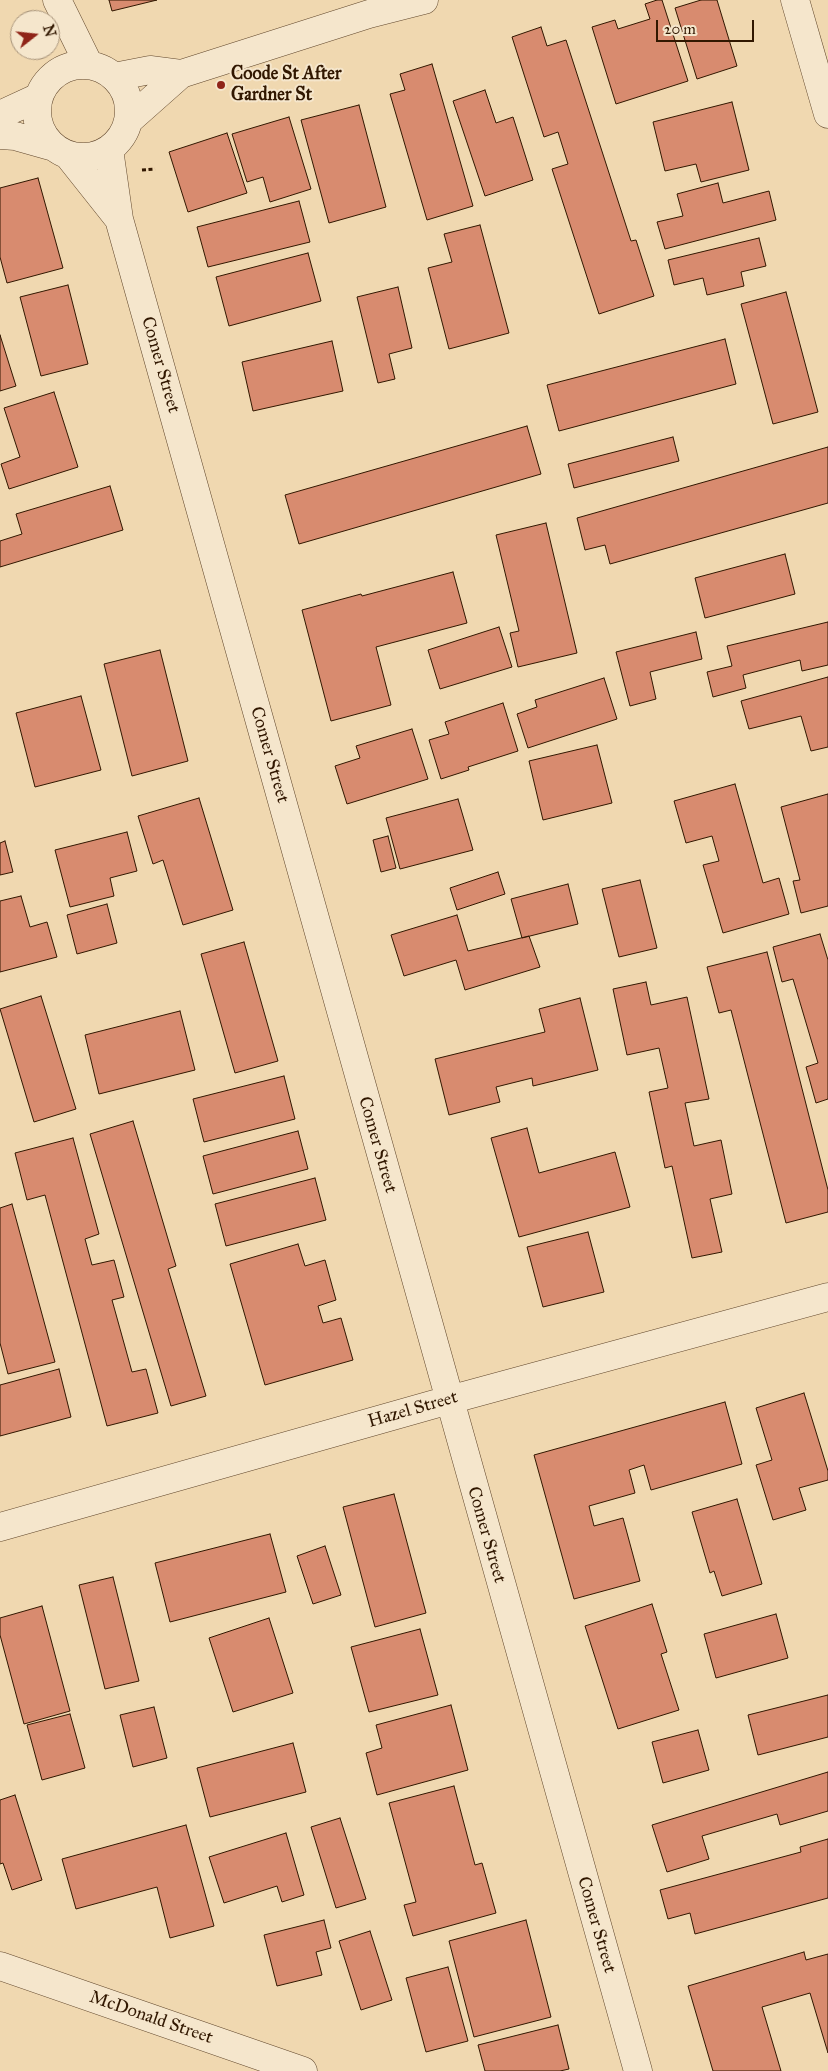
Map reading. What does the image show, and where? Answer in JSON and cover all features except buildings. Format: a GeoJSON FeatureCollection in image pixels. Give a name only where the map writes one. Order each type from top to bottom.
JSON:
{"type":"FeatureCollection","features":[{"type":"Feature","properties":{"kind":"street"},"geometry":{"type":"LineString","coordinates":[[128,121],[182,74],[367,7],[424,0]]}},
{"type":"Feature","properties":{"kind":"street"},"geometry":{"type":"LineString","coordinates":[[795,0],[828,114]]}},
{"type":"Feature","properties":{"kind":"street"},"geometry":{"type":"LineString","coordinates":[[58,3],[89,65]]}},
{"type":"Feature","properties":{"kind":"street"},"geometry":{"type":"LineString","coordinates":[[58,3],[58,72]]}},
{"type":"Feature","properties":{"kind":"street"},"geometry":{"type":"LineString","coordinates":[[0,135],[15,136],[61,151],[82,157],[97,155],[110,149],[124,132],[129,110],[122,87],[102,69],[89,65],[73,66],[58,72],[46,83],[39,97],[38,124],[44,137],[61,151]]}},
{"type":"Feature","properties":{"kind":"street"},"geometry":{"type":"LineString","coordinates":[[114,78],[150,70],[182,74]]}},
{"type":"Feature","properties":{"kind":"street"},"geometry":{"type":"LineString","coordinates":[[0,115],[39,97]]}},
{"type":"Feature","properties":{"kind":"street","name":"Comer Street"},"geometry":{"type":"LineString","coordinates":[[110,149],[119,219],[448,1400],[638,2071]]}},
{"type":"Feature","properties":{"kind":"street","name":"Comer Street"},"geometry":{"type":"LineString","coordinates":[[61,151],[119,219]]}},
{"type":"Feature","properties":{"kind":"street","name":"Hazel Street"},"geometry":{"type":"LineString","coordinates":[[0,1527],[448,1400],[828,1297]]}},
{"type":"Feature","properties":{"kind":"street","name":"McDonald Street"},"geometry":{"type":"LineString","coordinates":[[0,1966],[303,2071]]}},
{"type":"Feature","properties":{"kind":"place","name":"Coode St After Gardner St"},"geometry":{"type":"Point","coordinates":[221,85]}}]}
